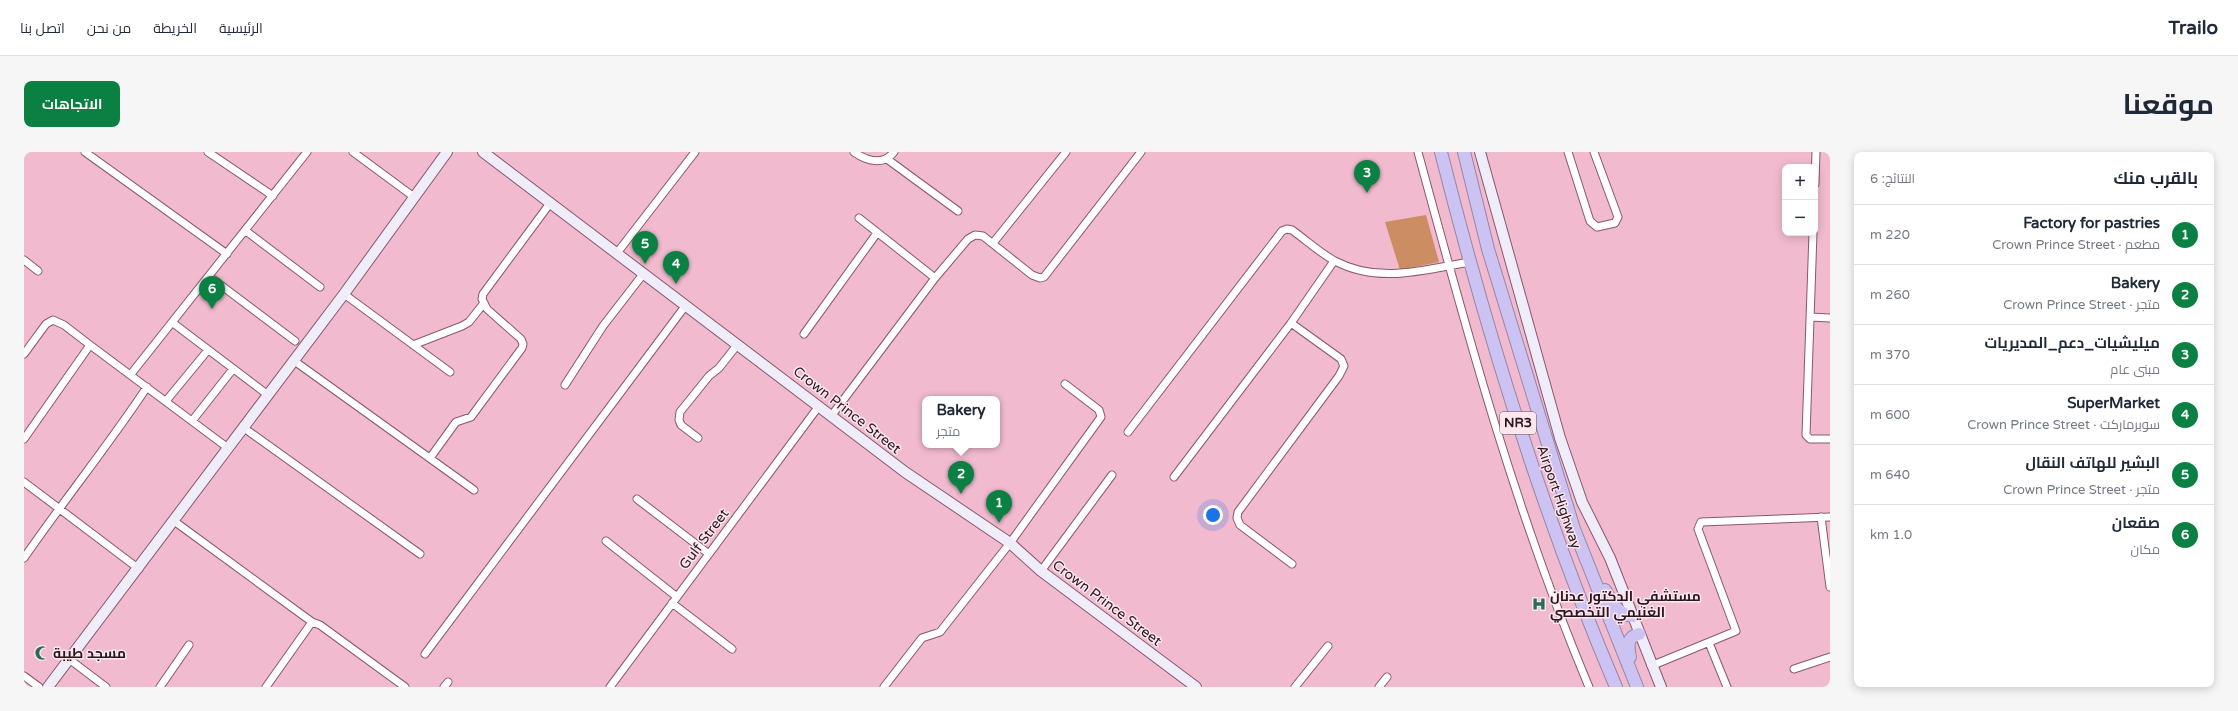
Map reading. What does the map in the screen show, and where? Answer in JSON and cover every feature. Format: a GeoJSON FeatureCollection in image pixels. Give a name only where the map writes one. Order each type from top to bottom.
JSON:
{"type":"FeatureCollection","features":[{"type":"Feature","properties":{"kind":"highway","name":"Airport Highway"},"geometry":{"type":"LineString","coordinates":[[1441,152],[1469,262],[1516,419],[1561,550],[1616,687]]}},
{"type":"Feature","properties":{"kind":"highway","name":"Airport Highway"},"geometry":{"type":"LineString","coordinates":[[1464,152],[1490,256],[1532,396],[1582,549],[1636,683]]}},
{"type":"Feature","properties":{"kind":"highway"},"geometry":{"type":"LineString","coordinates":[[1582,549],[1615,608],[1625,615],[1633,616]]}},
{"type":"Feature","properties":{"kind":"highway"},"geometry":{"type":"LineString","coordinates":[[1636,683],[1628,644],[1632,637],[1639,634]]}},
{"type":"Feature","properties":{"kind":"street"},"geometry":{"type":"LineString","coordinates":[[85,152],[227,254]]}},
{"type":"Feature","properties":{"kind":"street"},"geometry":{"type":"LineString","coordinates":[[208,152],[273,196]]}},
{"type":"Feature","properties":{"kind":"street"},"geometry":{"type":"LineString","coordinates":[[130,374],[210,277],[307,152]]}},
{"type":"Feature","properties":{"kind":"street"},"geometry":{"type":"LineString","coordinates":[[353,152],[414,197]]}},
{"type":"Feature","properties":{"kind":"street"},"geometry":{"type":"LineString","coordinates":[[48,687],[68,659],[139,569],[293,360],[344,294],[446,152]]}},
{"type":"Feature","properties":{"kind":"street","name":"Crown Prince Street"},"geometry":{"type":"LineString","coordinates":[[483,152],[686,304],[904,472],[1010,543],[1041,571],[1196,687]]}},
{"type":"Feature","properties":{"kind":"street"},"geometry":{"type":"LineString","coordinates":[[617,253],[695,152]]}},
{"type":"Feature","properties":{"kind":"street"},"geometry":{"type":"LineString","coordinates":[[854,152],[870,161],[887,159],[894,152]]}},
{"type":"Feature","properties":{"kind":"street"},"geometry":{"type":"LineString","coordinates":[[993,243],[1066,152]]}},
{"type":"Feature","properties":{"kind":"street"},"geometry":{"type":"LineString","coordinates":[[832,416],[935,278],[968,239],[974,235],[983,236],[1032,275],[1040,278],[1044,277],[1141,152]]}},
{"type":"Feature","properties":{"kind":"street"},"geometry":{"type":"LineString","coordinates":[[1418,152],[1448,266],[1491,415],[1555,604],[1589,687]]}},
{"type":"Feature","properties":{"kind":"street"},"geometry":{"type":"LineString","coordinates":[[1480,152],[1554,419],[1582,502],[1610,558],[1651,666],[1661,687]]}},
{"type":"Feature","properties":{"kind":"street"},"geometry":{"type":"LineString","coordinates":[[1568,152],[1590,221],[1597,228],[1615,223],[1618,217],[1594,152]]}},
{"type":"Feature","properties":{"kind":"street"},"geometry":{"type":"LineString","coordinates":[[1816,152],[1816,164]]}},
{"type":"Feature","properties":{"kind":"street"},"geometry":{"type":"LineString","coordinates":[[887,159],[958,211]]}},
{"type":"Feature","properties":{"kind":"street"},"geometry":{"type":"LineString","coordinates":[[430,458],[456,422],[471,417],[494,387],[523,344],[521,339],[487,309],[484,303],[483,294],[551,202]]}},
{"type":"Feature","properties":{"kind":"street"},"geometry":{"type":"LineString","coordinates":[[859,218],[935,278]]}},
{"type":"Feature","properties":{"kind":"street"},"geometry":{"type":"LineString","coordinates":[[1128,432],[1282,231],[1287,229],[1292,230],[1334,261],[1365,271],[1382,274],[1469,262]]}},
{"type":"Feature","properties":{"kind":"street"},"geometry":{"type":"LineString","coordinates":[[246,231],[320,287]]}},
{"type":"Feature","properties":{"kind":"street"},"geometry":{"type":"LineString","coordinates":[[804,334],[877,233]]}},
{"type":"Feature","properties":{"kind":"street"},"geometry":{"type":"LineString","coordinates":[[1813,236],[1806,435],[1810,439],[1830,439]]}},
{"type":"Feature","properties":{"kind":"street"},"geometry":{"type":"LineString","coordinates":[[24,260],[38,271]]}},
{"type":"Feature","properties":{"kind":"street"},"geometry":{"type":"LineString","coordinates":[[1174,477],[1291,323],[1334,261]]}},
{"type":"Feature","properties":{"kind":"street"},"geometry":{"type":"LineString","coordinates":[[565,385],[603,326],[644,273]]}},
{"type":"Feature","properties":{"kind":"street"},"geometry":{"type":"LineString","coordinates":[[210,277],[295,341]]}},
{"type":"Feature","properties":{"kind":"street"},"geometry":{"type":"LineString","coordinates":[[344,294],[450,372]]}},
{"type":"Feature","properties":{"kind":"street"},"geometry":{"type":"LineString","coordinates":[[413,345],[469,322],[484,303]]}},
{"type":"Feature","properties":{"kind":"street"},"geometry":{"type":"LineString","coordinates":[[425,654],[686,304]]}},
{"type":"Feature","properties":{"kind":"street"},"geometry":{"type":"LineString","coordinates":[[1810,317],[1830,318]]}},
{"type":"Feature","properties":{"kind":"street"},"geometry":{"type":"LineString","coordinates":[[24,354],[49,321],[53,320],[64,325],[228,448]]}},
{"type":"Feature","properties":{"kind":"street"},"geometry":{"type":"LineString","coordinates":[[173,323],[268,395]]}},
{"type":"Feature","properties":{"kind":"street"},"geometry":{"type":"LineString","coordinates":[[1291,323],[1341,359],[1344,366],[1339,376],[1238,512],[1237,518],[1240,524],[1292,564]]}},
{"type":"Feature","properties":{"kind":"street"},"geometry":{"type":"LineString","coordinates":[[698,438],[681,425],[679,420],[680,412],[709,376],[719,368],[738,344]]}},
{"type":"Feature","properties":{"kind":"street"},"geometry":{"type":"LineString","coordinates":[[24,439],[90,345]]}},
{"type":"Feature","properties":{"kind":"street"},"geometry":{"type":"LineString","coordinates":[[166,401],[208,350]]}},
{"type":"Feature","properties":{"kind":"street"},"geometry":{"type":"LineString","coordinates":[[293,360],[474,490]]}},
{"type":"Feature","properties":{"kind":"street"},"geometry":{"type":"LineString","coordinates":[[192,421],[233,368]]}},
{"type":"Feature","properties":{"kind":"street"},"geometry":{"type":"LineString","coordinates":[[884,687],[922,638],[940,632],[1010,543],[1101,417],[1099,410],[1065,384]]}},
{"type":"Feature","properties":{"kind":"street"},"geometry":{"type":"LineString","coordinates":[[24,558],[58,509],[110,443],[147,387]]}},
{"type":"Feature","properties":{"kind":"street","name":"Gulf Street"},"geometry":{"type":"LineString","coordinates":[[610,687],[819,406]]}},
{"type":"Feature","properties":{"kind":"street"},"geometry":{"type":"LineString","coordinates":[[244,428],[420,554]]}},
{"type":"Feature","properties":{"kind":"street"},"geometry":{"type":"LineString","coordinates":[[1041,571],[1112,475]]}},
{"type":"Feature","properties":{"kind":"street"},"geometry":{"type":"LineString","coordinates":[[24,482],[139,569]]}},
{"type":"Feature","properties":{"kind":"street"},"geometry":{"type":"LineString","coordinates":[[637,499],[709,554]]}},
{"type":"Feature","properties":{"kind":"street"},"geometry":{"type":"LineString","coordinates":[[1821,517],[1830,582]]}},
{"type":"Feature","properties":{"kind":"street"},"geometry":{"type":"LineString","coordinates":[[1651,666],[1734,634],[1736,628],[1698,525],[1701,522],[1830,517]]}},
{"type":"Feature","properties":{"kind":"street"},"geometry":{"type":"LineString","coordinates":[[174,521],[312,622],[320,625],[405,687]]}},
{"type":"Feature","properties":{"kind":"street"},"geometry":{"type":"LineString","coordinates":[[606,541],[677,597]]}},
{"type":"Feature","properties":{"kind":"street"},"geometry":{"type":"LineString","coordinates":[[672,603],[732,648]]}},
{"type":"Feature","properties":{"kind":"street"},"geometry":{"type":"LineString","coordinates":[[266,687],[312,622]]}},
{"type":"Feature","properties":{"kind":"street"},"geometry":{"type":"LineString","coordinates":[[1709,643],[1727,687]]}},
{"type":"Feature","properties":{"kind":"street"},"geometry":{"type":"LineString","coordinates":[[160,687],[189,645]]}},
{"type":"Feature","properties":{"kind":"street"},"geometry":{"type":"LineString","coordinates":[[1295,687],[1328,646]]}},
{"type":"Feature","properties":{"kind":"street"},"geometry":{"type":"LineString","coordinates":[[1794,669],[1830,657]]}},
{"type":"Feature","properties":{"kind":"street"},"geometry":{"type":"LineString","coordinates":[[68,659],[106,687]]}},
{"type":"Feature","properties":{"kind":"street"},"geometry":{"type":"LineString","coordinates":[[24,676],[39,687]]}},
{"type":"Feature","properties":{"kind":"street"},"geometry":{"type":"LineString","coordinates":[[1379,687],[1387,677]]}},
{"type":"Feature","properties":{"kind":"shaded area"},"geometry":{"type":"Polygon","coordinates":[[[1426,215],[1439,262],[1400,270],[1385,222],[1426,215]]]}},
{"type":"Feature","properties":{"kind":"place","name":"ميليشيات_دعم_المديريات"},"geometry":{"type":"Point","coordinates":[1367,193]}},
{"type":"Feature","properties":{"kind":"place","name":"البشير للهاتف النقال"},"geometry":{"type":"Point","coordinates":[645,264]}},
{"type":"Feature","properties":{"kind":"place","name":"SuperMarket"},"geometry":{"type":"Point","coordinates":[676,284]}},
{"type":"Feature","properties":{"kind":"place","name":"صقعان"},"geometry":{"type":"Point","coordinates":[212,309]}},
{"type":"Feature","properties":{"kind":"place","name":"Bakery"},"geometry":{"type":"Point","coordinates":[961,494]}},
{"type":"Feature","properties":{"kind":"place","name":"Factory for pastries"},"geometry":{"type":"Point","coordinates":[999,523]}},
{"type":"Feature","properties":{"kind":"place","name":"مستشفي الدكتور عدنان الغنيمي التخصصي"},"geometry":{"type":"Point","coordinates":[1539,604]}},
{"type":"Feature","properties":{"kind":"place","name":"مسجد طيبة"},"geometry":{"type":"Point","coordinates":[42,653]}}]}
